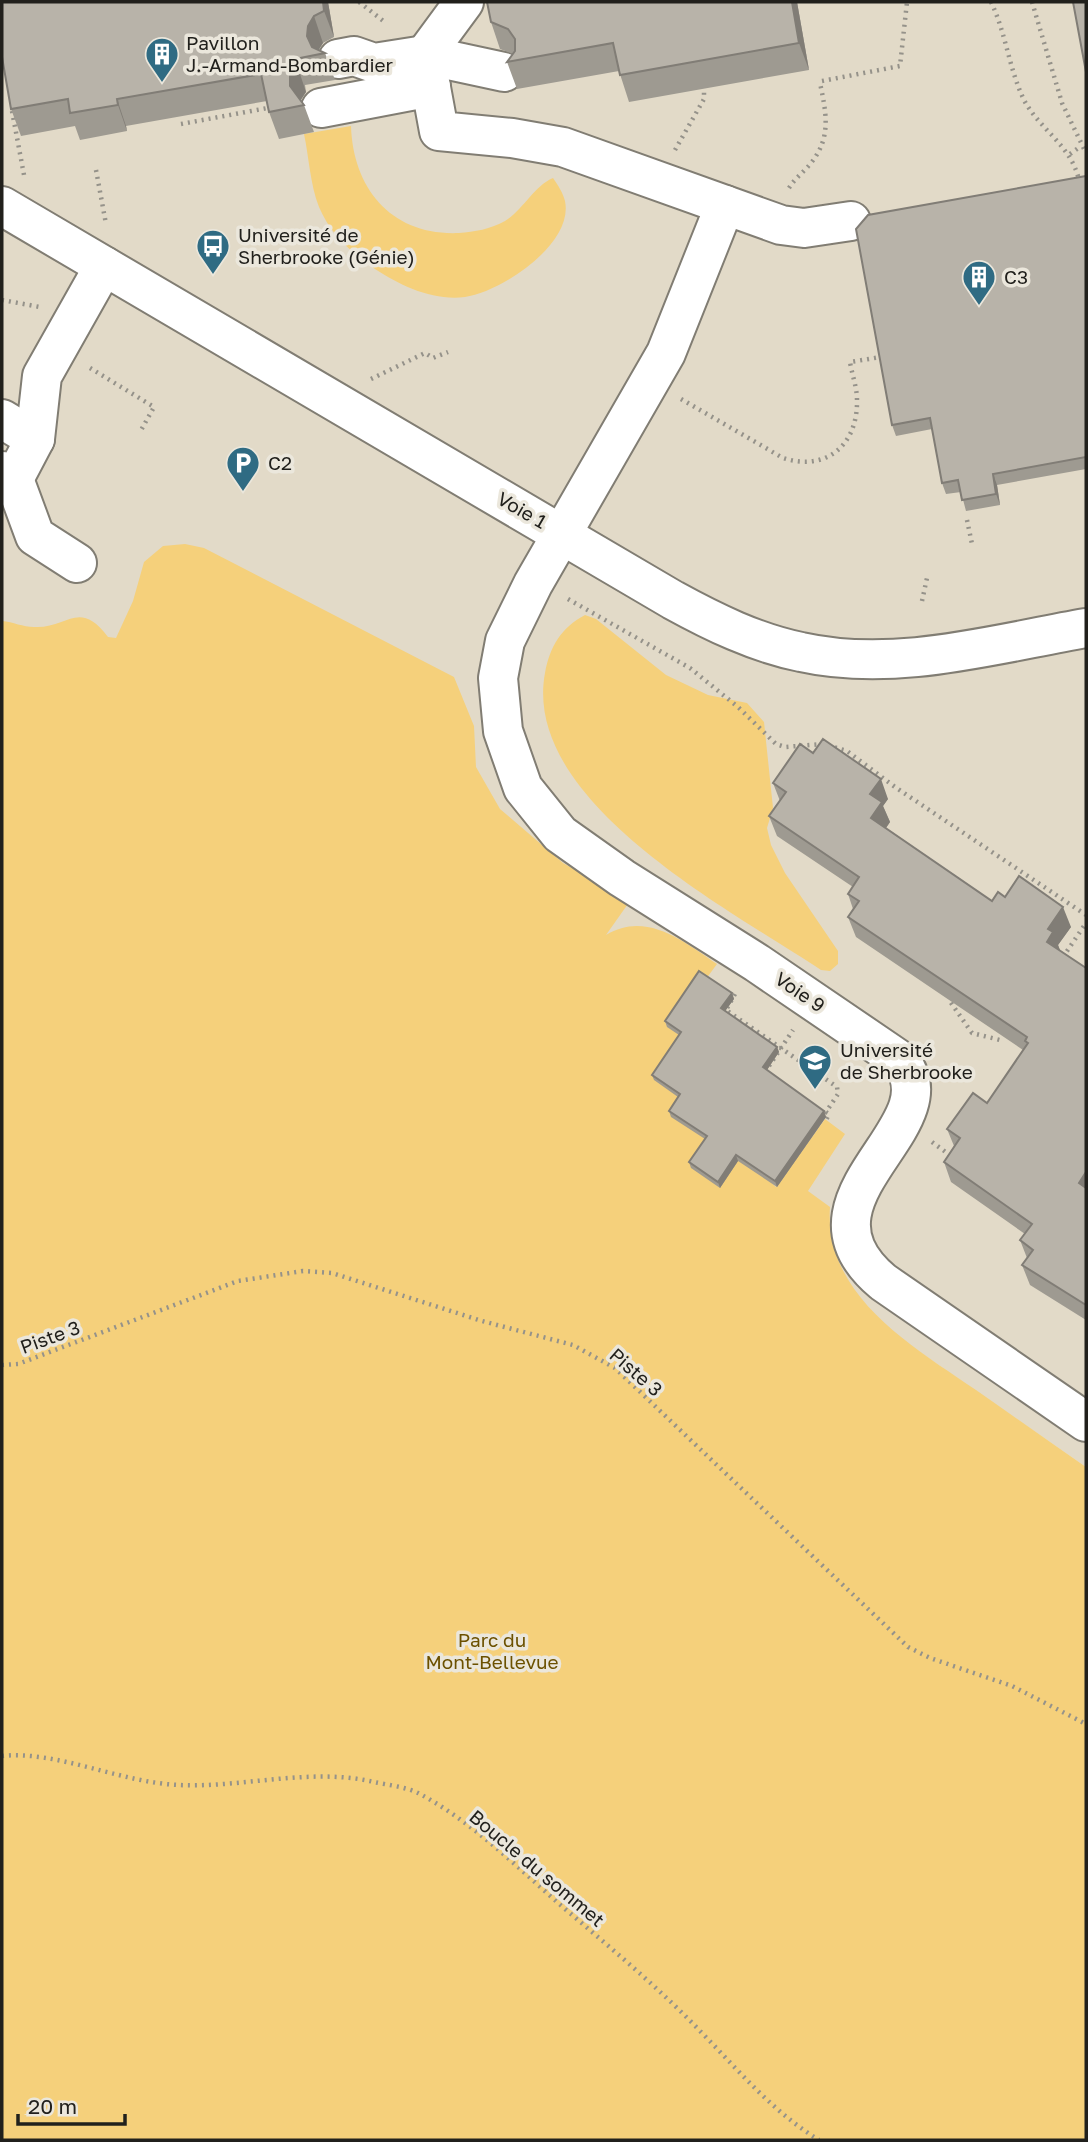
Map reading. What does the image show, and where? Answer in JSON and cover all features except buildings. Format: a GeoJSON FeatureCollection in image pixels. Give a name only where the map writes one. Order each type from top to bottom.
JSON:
{"type":"FeatureCollection","features":[{"type":"Feature","properties":{"kind":"lane"},"geometry":{"type":"LineString","coordinates":[[464,2],[428,71],[439,131],[519,139],[563,147],[793,227],[851,221]]}},
{"type":"Feature","properties":{"kind":"lane"},"geometry":{"type":"LineString","coordinates":[[338,59],[354,56],[374,63],[428,71],[504,72]]}},
{"type":"Feature","properties":{"kind":"lane"},"geometry":{"type":"LineString","coordinates":[[321,108],[428,71]]}},
{"type":"Feature","properties":{"kind":"lane","name":"Voie 9"},"geometry":{"type":"LineString","coordinates":[[726,205],[671,344],[513,622],[502,651],[498,678],[499,710],[508,751],[534,804],[576,847],[895,1055],[911,1077],[913,1095],[907,1113],[865,1178],[853,1205],[852,1230],[859,1254],[883,1282],[1086,1422]]}},
{"type":"Feature","properties":{"kind":"lane","name":"Voie 1"},"geometry":{"type":"LineString","coordinates":[[2,206],[106,251],[563,534],[702,615],[758,640],[815,655],[862,659],[917,656],[1086,628]]}},
{"type":"Feature","properties":{"kind":"lane"},"geometry":{"type":"LineString","coordinates":[[76,564],[35,536],[8,475],[35,439],[43,376],[106,251]]}},
{"type":"Feature","properties":{"kind":"lane"},"geometry":{"type":"LineString","coordinates":[[2,419],[35,439]]}},
{"type":"Feature","properties":{"kind":"path"},"geometry":{"type":"LineString","coordinates":[[787,193],[817,155],[825,139],[826,115],[821,82],[900,66],[907,2]]}},
{"type":"Feature","properties":{"kind":"path"},"geometry":{"type":"LineString","coordinates":[[991,2],[1006,35],[1025,101],[1070,154],[1081,188]]}},
{"type":"Feature","properties":{"kind":"path"},"geometry":{"type":"LineString","coordinates":[[1032,2],[1062,103],[1086,153]]}},
{"type":"Feature","properties":{"kind":"path"},"geometry":{"type":"LineString","coordinates":[[670,160],[704,99],[704,88]]}},
{"type":"Feature","properties":{"kind":"path"},"geometry":{"type":"LineString","coordinates":[[11,103],[23,170]]}},
{"type":"Feature","properties":{"kind":"path"},"geometry":{"type":"LineString","coordinates":[[181,124],[281,106]]}},
{"type":"Feature","properties":{"kind":"path"},"geometry":{"type":"LineString","coordinates":[[1070,154],[1081,146]]}},
{"type":"Feature","properties":{"kind":"path"},"geometry":{"type":"LineString","coordinates":[[96,170],[106,251]]}},
{"type":"Feature","properties":{"kind":"path"},"geometry":{"type":"LineString","coordinates":[[2,300],[47,309]]}},
{"type":"Feature","properties":{"kind":"path"},"geometry":{"type":"LineString","coordinates":[[364,382],[425,354],[433,358],[447,352]]}},
{"type":"Feature","properties":{"kind":"path"},"geometry":{"type":"LineString","coordinates":[[688,404],[783,458],[801,463],[823,460],[840,450],[853,430],[857,400],[850,362],[881,357]]}},
{"type":"Feature","properties":{"kind":"path"},"geometry":{"type":"LineString","coordinates":[[86,359],[92,370],[154,407],[140,432]]}},
{"type":"Feature","properties":{"kind":"path"},"geometry":{"type":"LineString","coordinates":[[112,384],[116,377]]}},
{"type":"Feature","properties":{"kind":"path"},"geometry":{"type":"LineString","coordinates":[[967,520],[972,544]]}},
{"type":"Feature","properties":{"kind":"path"},"geometry":{"type":"LineString","coordinates":[[922,601],[927,578]]}},
{"type":"Feature","properties":{"kind":"path"},"geometry":{"type":"LineString","coordinates":[[567,590],[568,600],[690,668],[713,685],[776,744],[785,747],[823,744],[847,751],[895,787],[1086,915]]}},
{"type":"Feature","properties":{"kind":"path"},"geometry":{"type":"LineString","coordinates":[[1060,962],[1086,923]]}},
{"type":"Feature","properties":{"kind":"path"},"geometry":{"type":"LineString","coordinates":[[728,988],[737,995],[726,1010],[837,1087],[838,1094],[826,1112],[829,1114],[826,1120]]}},
{"type":"Feature","properties":{"kind":"path"},"geometry":{"type":"LineString","coordinates":[[956,991],[949,1000],[972,1032],[1004,1041],[1009,1031]]}},
{"type":"Feature","properties":{"kind":"path"},"geometry":{"type":"LineString","coordinates":[[767,1070],[782,1047]]}},
{"type":"Feature","properties":{"kind":"path"},"geometry":{"type":"LineString","coordinates":[[930,1141],[952,1157]]}},
{"type":"Feature","properties":{"kind":"path","name":"Piste 3"},"geometry":{"type":"LineString","coordinates":[[2,1365],[18,1364],[53,1352],[238,1281],[303,1271],[332,1273],[482,1321],[573,1345],[615,1368],[888,1631],[908,1647],[930,1658],[1012,1686],[1086,1724]]}},
{"type":"Feature","properties":{"kind":"path","name":"Boucle du sommet"},"geometry":{"type":"LineString","coordinates":[[2,1756],[15,1755],[88,1768],[157,1784],[205,1786],[332,1776],[370,1781],[418,1793],[487,1840],[635,1968],[702,2032],[742,2079],[795,2126],[819,2140]]}},
{"type":"Feature","properties":{"kind":"shaded area","name":"Université de Sherbrooke"},"geometry":{"type":"Polygon","coordinates":[[[2,2],[1086,2],[1086,1467],[2,716],[2,2]]]}},
{"type":"Feature","properties":{"kind":"green space"},"geometry":{"type":"Polygon","coordinates":[[[351,126],[353,149],[359,170],[368,188],[396,217],[435,232],[482,230],[500,224],[511,216],[553,178],[565,201],[565,217],[558,233],[547,249],[532,263],[515,276],[480,293],[465,297],[441,297],[396,281],[366,263],[342,242],[329,226],[316,198],[304,134],[351,126]]]}},
{"type":"Feature","properties":{"kind":"green space","name":"Parc du Mont-Bellevue"},"geometry":{"type":"Polygon","coordinates":[[[185,544],[204,548],[454,677],[474,726],[476,767],[500,809],[563,863],[630,901],[606,935],[621,928],[650,927],[678,939],[717,964],[706,979],[683,1038],[682,1099],[776,1187],[825,1119],[845,1134],[808,1191],[830,1207],[832,1239],[841,1267],[857,1292],[900,1336],[1086,1467],[1086,2140],[2,2140],[2,621],[34,627],[81,617],[98,625],[108,637],[116,638],[133,601],[144,562],[163,546],[185,544]]]}},
{"type":"Feature","properties":{"kind":"green space"},"geometry":{"type":"Polygon","coordinates":[[[585,615],[596,619],[666,675],[708,695],[747,703],[764,722],[773,808],[767,828],[771,845],[785,873],[838,951],[838,964],[830,971],[821,970],[737,917],[641,848],[599,808],[566,766],[546,720],[545,673],[550,654],[558,639],[569,626],[585,615]]]}},
{"type":"Feature","properties":{"kind":"place","name":"Pavillon J.-Armand-Bombardier"},"geometry":{"type":"Point","coordinates":[162,84]}},
{"type":"Feature","properties":{"kind":"place","name":"Université de Sherbrooke (Génie)"},"geometry":{"type":"Point","coordinates":[213,276]}},
{"type":"Feature","properties":{"kind":"place","name":"C3"},"geometry":{"type":"Point","coordinates":[979,307]}},
{"type":"Feature","properties":{"kind":"place","name":"C2"},"geometry":{"type":"Point","coordinates":[243,493]}},
{"type":"Feature","properties":{"kind":"place","name":"Université de Sherbrooke"},"geometry":{"type":"Point","coordinates":[815,1091]}}]}
